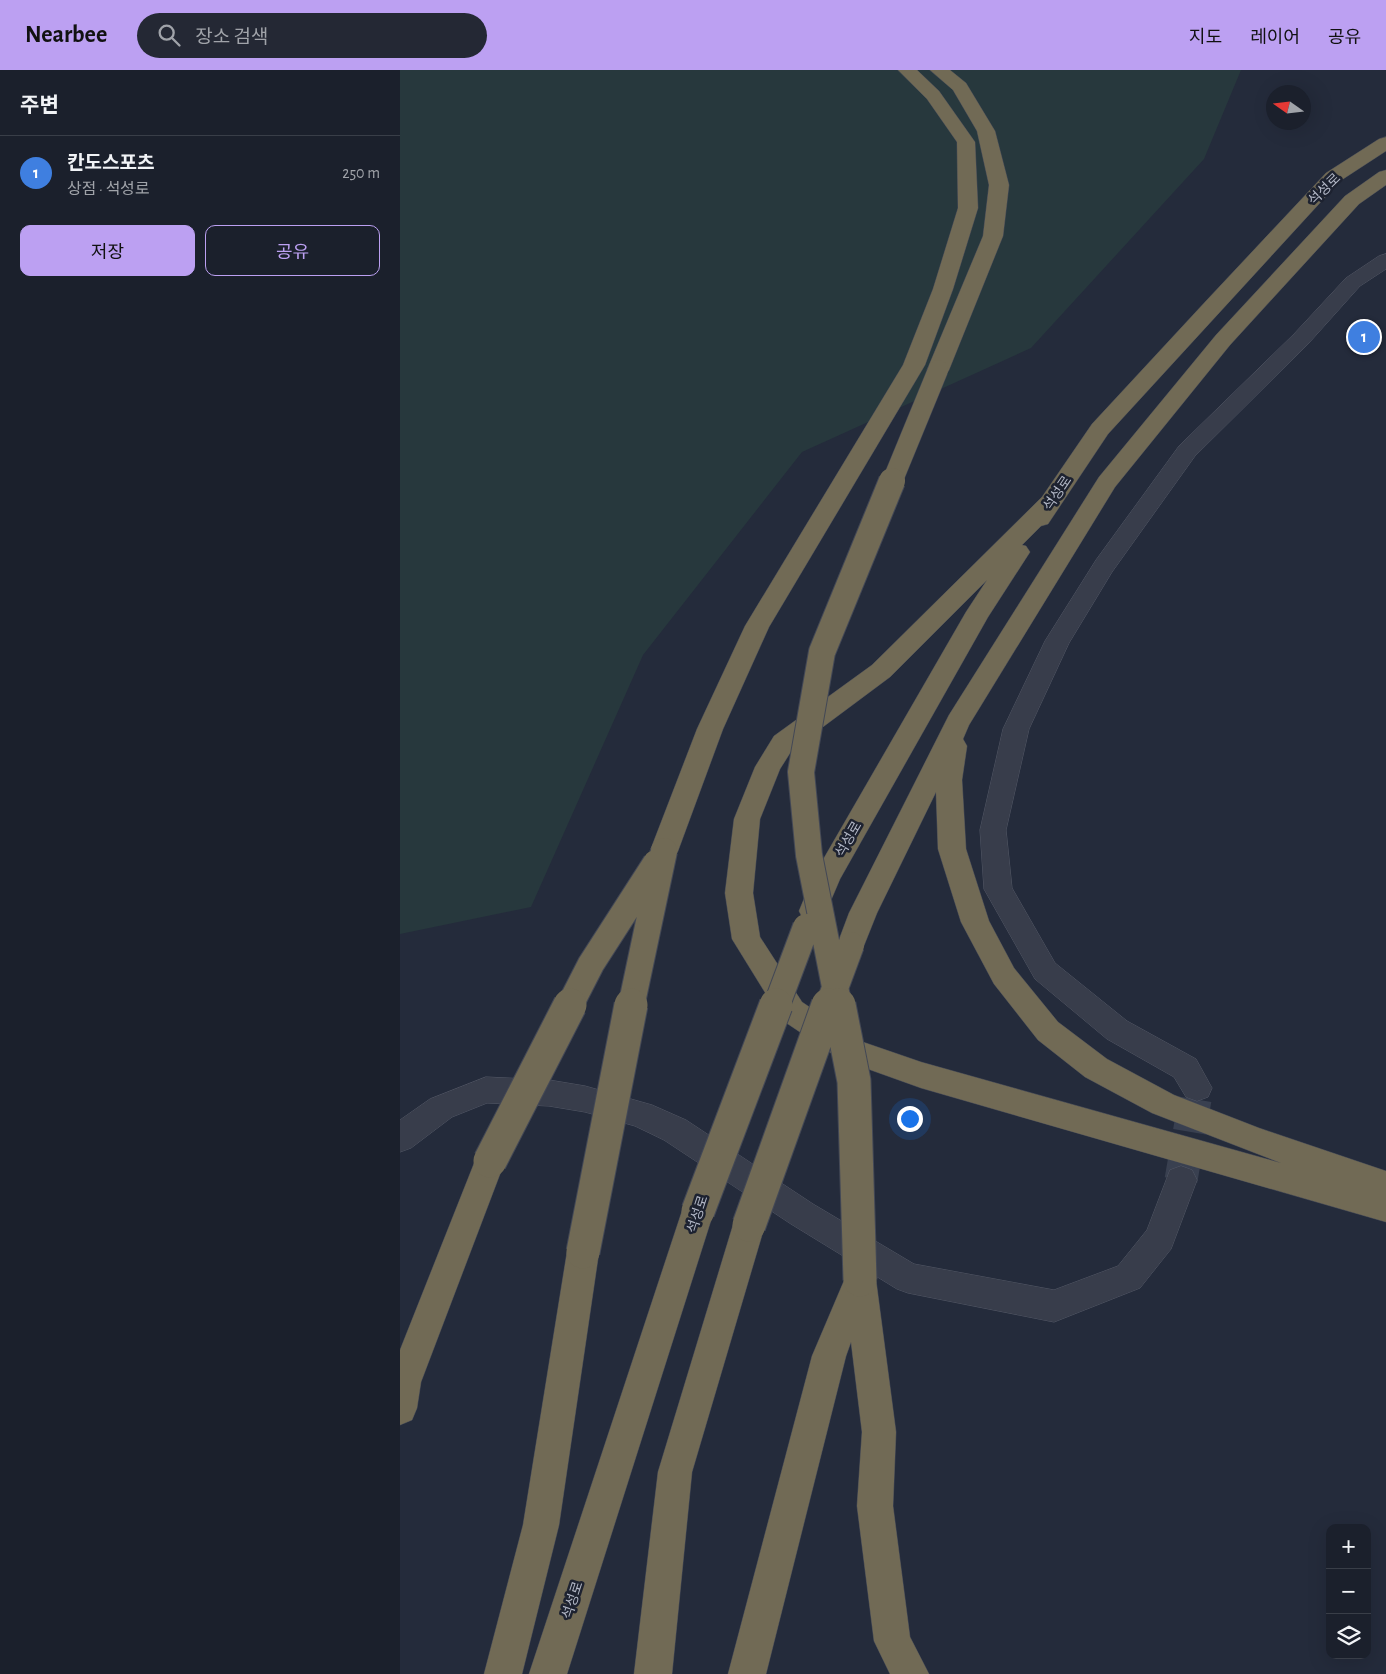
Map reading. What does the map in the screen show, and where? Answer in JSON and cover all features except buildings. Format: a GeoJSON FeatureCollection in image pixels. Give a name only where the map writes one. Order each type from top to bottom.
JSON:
{"type":"FeatureCollection","features":[{"type":"Feature","properties":{"kind":"highway"},"geometry":{"type":"LineString","coordinates":[[907,70],[933,94],[966,142],[968,208],[943,288],[926,368],[822,652],[801,772],[809,855],[854,1081],[860,1280],[879,1432],[874,1506],[892,1641],[910,1674]]}},
{"type":"Feature","properties":{"kind":"highway"},"geometry":{"type":"LineString","coordinates":[[503,1674],[541,1525],[583,1252],[631,1005],[664,851],[710,728],[757,626],[926,368],[993,236],[999,185],[986,131],[960,87],[939,70]]}},
{"type":"Feature","properties":{"kind":"highway","name":"석성로"},"geometry":{"type":"LineString","coordinates":[[548,1674],[698,1210],[826,877],[978,612],[1100,429],[1333,177],[1386,143]]}},
{"type":"Feature","properties":{"kind":"highway","name":"석성로"},"geometry":{"type":"LineString","coordinates":[[653,1674],[675,1472],[749,1225],[790,1107],[863,913],[958,722],[1107,482],[1224,340],[1352,200],[1386,176]]}},
{"type":"Feature","properties":{"kind":"highway"},"geometry":{"type":"LineString","coordinates":[[1050,503],[881,670],[783,743],[768,767],[747,818],[739,893],[746,939],[792,1011],[850,1050],[921,1075],[1386,1208]]}},
{"type":"Feature","properties":{"kind":"highway"},"geometry":{"type":"LineString","coordinates":[[958,722],[949,780],[952,849],[975,922],[1004,976],[1048,1031],[1096,1068],[1163,1104],[1254,1140],[1386,1185]]}},
{"type":"Feature","properties":{"kind":"highway"},"geometry":{"type":"LineString","coordinates":[[400,1408],[404,1382],[490,1161],[590,964],[664,851]]}},
{"type":"Feature","properties":{"kind":"highway"},"geometry":{"type":"LineString","coordinates":[[747,1674],[815,1404],[829,1356],[860,1280]]}},
{"type":"Feature","properties":{"kind":"lane"},"geometry":{"type":"LineString","coordinates":[[1197,1088],[1185,1068],[1117,1030],[1045,971],[998,889],[993,830],[1016,729],[1057,641],[1104,566],[1187,451],[1300,339],[1353,282],[1386,260]]}},
{"type":"Feature","properties":{"kind":"lane"},"geometry":{"type":"LineString","coordinates":[[400,1138],[441,1108],[486,1090],[549,1093],[585,1099],[641,1114],[675,1130],[802,1214],[908,1278],[1054,1306],[1129,1277],[1160,1239],[1180,1180]]}},
{"type":"Feature","properties":{"kind":"shaded area"},"geometry":{"type":"Polygon","coordinates":[[[400,70],[1241,70],[1204,159],[1031,348],[802,452],[643,655],[531,907],[400,934],[400,70]]]}},
{"type":"Feature","properties":{"kind":"tunnel"},"geometry":{"type":"LineString","coordinates":[[1181,1180],[1197,1088]]}},
{"type":"Feature","properties":{"kind":"place","name":"칸도스포츠"},"geometry":{"type":"Point","coordinates":[1364,337]}}]}
